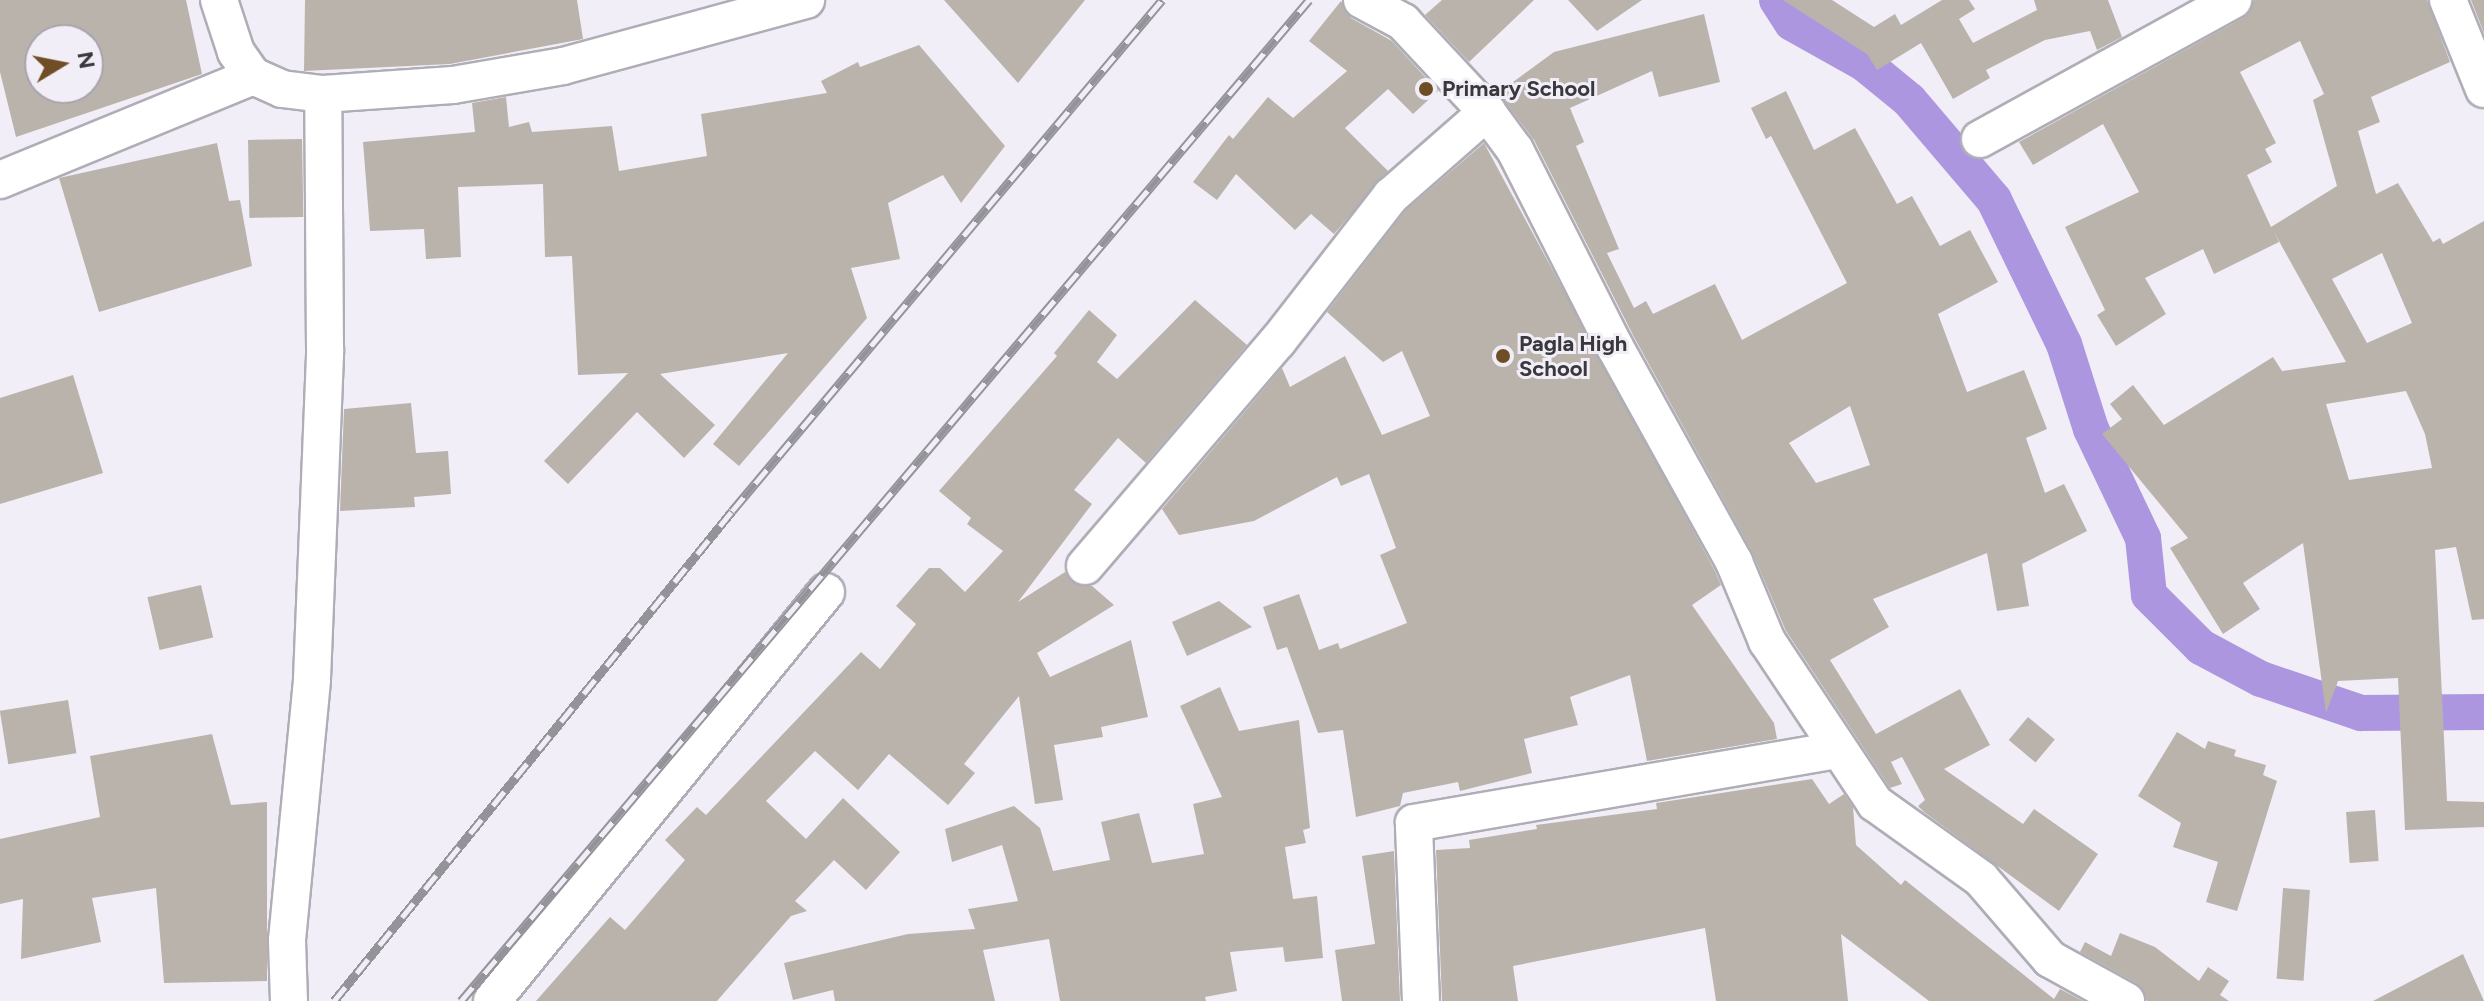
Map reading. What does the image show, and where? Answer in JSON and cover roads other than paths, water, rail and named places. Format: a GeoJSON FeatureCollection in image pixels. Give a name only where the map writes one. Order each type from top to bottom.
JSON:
{"type":"FeatureCollection","features":[{"type":"Feature","properties":{"kind":"street"},"geometry":{"type":"LineString","coordinates":[[219,0],[236,52],[253,76],[282,89],[323,94],[453,85],[563,66],[806,0]]}},
{"type":"Feature","properties":{"kind":"street"},"geometry":{"type":"LineString","coordinates":[[1362,0],[1403,22],[1487,112],[1515,150],[1615,347],[1699,495],[1767,641],[1875,803],[1981,879],[2050,959],[2126,1001]]}},
{"type":"Feature","properties":{"kind":"street"},"geometry":{"type":"LineString","coordinates":[[1980,139],[2233,0]]}},
{"type":"Feature","properties":{"kind":"street"},"geometry":{"type":"LineString","coordinates":[[2448,0],[2484,89]]}},
{"type":"Feature","properties":{"kind":"street"},"geometry":{"type":"LineString","coordinates":[[0,180],[253,76]]}},
{"type":"Feature","properties":{"kind":"street"},"geometry":{"type":"LineString","coordinates":[[289,1001],[287,940],[312,679],[325,349],[323,94]]}},
{"type":"Feature","properties":{"kind":"street"},"geometry":{"type":"LineString","coordinates":[[1085,566],[1278,341],[1391,196],[1487,112]]}},
{"type":"Feature","properties":{"kind":"street"},"geometry":{"type":"LineString","coordinates":[[492,1001],[826,592]]}},
{"type":"Feature","properties":{"kind":"street"},"geometry":{"type":"LineString","coordinates":[[1421,1001],[1414,823],[1837,750]]}},
{"type":"Feature","properties":{"kind":"waterway"},"geometry":{"type":"LineString","coordinates":[[1777,0],[1792,23],[1865,64],[1909,100],[1994,200],[2064,344],[2091,429],[2143,538],[2149,595],[2201,647],[2261,679],[2361,713],[2484,712]]}},
{"type":"Feature","properties":{"kind":"railway"},"geometry":{"type":"LineString","coordinates":[[334,1001],[732,511],[1162,0]]}},
{"type":"Feature","properties":{"kind":"railway"},"geometry":{"type":"LineString","coordinates":[[461,1001],[1309,0]]}},
{"type":"Feature","properties":{"kind":"place","name":"Primary School"},"geometry":{"type":"Point","coordinates":[1426,89]}},
{"type":"Feature","properties":{"kind":"place","name":"Pagla High School"},"geometry":{"type":"Point","coordinates":[1503,356]}}]}
